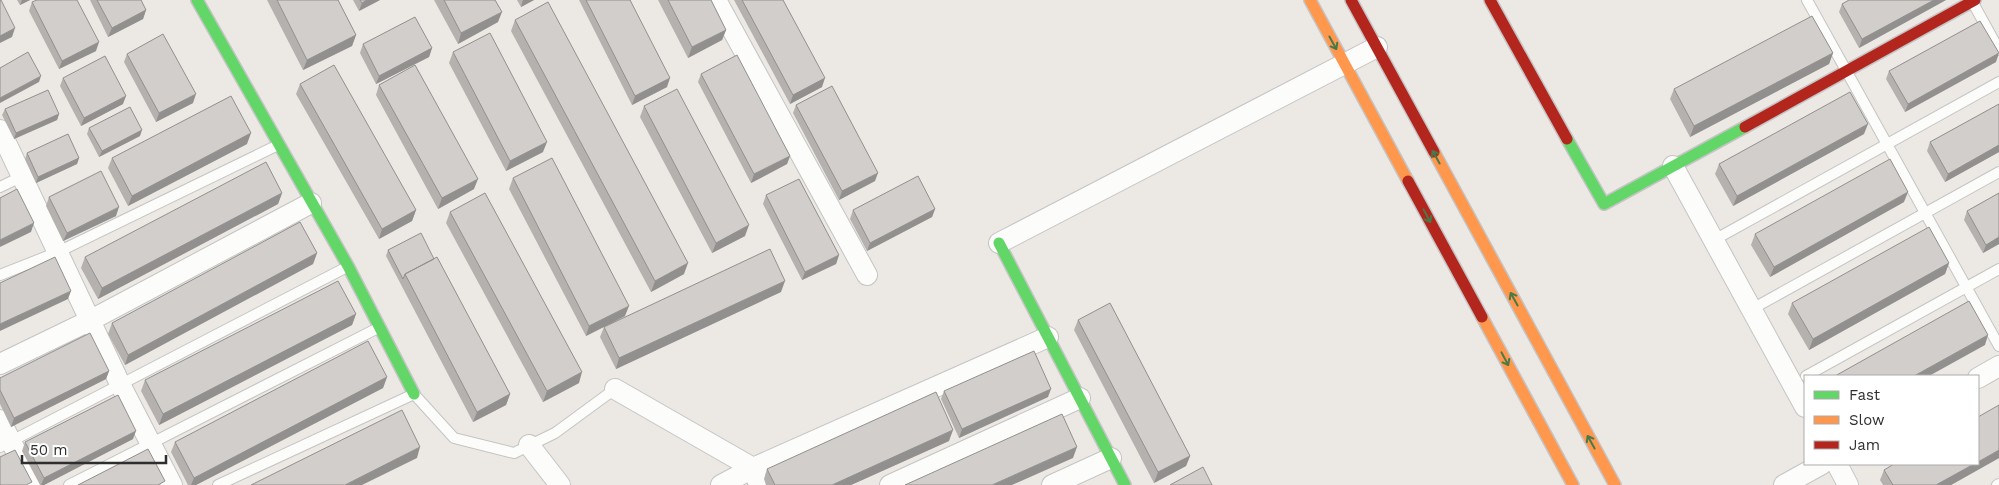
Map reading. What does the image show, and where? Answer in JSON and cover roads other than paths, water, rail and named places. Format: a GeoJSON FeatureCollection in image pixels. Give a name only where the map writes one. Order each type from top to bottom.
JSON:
{"type":"FeatureCollection","features":[{"type":"Feature","properties":{"kind":"street"},"geometry":{"type":"LineString","coordinates":[[197,0],[348,266],[414,394]]}},
{"type":"Feature","properties":{"kind":"street"},"geometry":{"type":"LineString","coordinates":[[716,0],[867,275]]}},
{"type":"Feature","properties":{"kind":"street"},"geometry":{"type":"LineString","coordinates":[[1310,0],[1573,485]]}},
{"type":"Feature","properties":{"kind":"street"},"geometry":{"type":"LineString","coordinates":[[1351,0],[1615,485]]}},
{"type":"Feature","properties":{"kind":"street"},"geometry":{"type":"LineString","coordinates":[[1490,0],[1604,204],[1973,1]]}},
{"type":"Feature","properties":{"kind":"street"},"geometry":{"type":"LineString","coordinates":[[1126,485],[999,243],[1377,47]]}},
{"type":"Feature","properties":{"kind":"street"},"geometry":{"type":"LineString","coordinates":[[0,130],[121,386],[172,485]]}},
{"type":"Feature","properties":{"kind":"street"},"geometry":{"type":"LineString","coordinates":[[1673,166],[1752,309],[1801,379],[1804,399]]}},
{"type":"Feature","properties":{"kind":"street"},"geometry":{"type":"LineString","coordinates":[[0,364],[91,320],[311,203]]}},
{"type":"Feature","properties":{"kind":"street"},"geometry":{"type":"LineString","coordinates":[[721,485],[756,477],[1048,337]]}},
{"type":"Feature","properties":{"kind":"street"},"geometry":{"type":"LineString","coordinates":[[1979,377],[1999,366]]}},
{"type":"Feature","properties":{"kind":"street"},"geometry":{"type":"LineString","coordinates":[[615,389],[756,477]]}},
{"type":"Feature","properties":{"kind":"street"},"geometry":{"type":"LineString","coordinates":[[890,485],[1080,398]]}},
{"type":"Feature","properties":{"kind":"street"},"geometry":{"type":"LineString","coordinates":[[0,420],[5,444],[33,485]]}},
{"type":"Feature","properties":{"kind":"street"},"geometry":{"type":"LineString","coordinates":[[530,445],[560,485]]}},
{"type":"Feature","properties":{"kind":"street"},"geometry":{"type":"LineString","coordinates":[[1052,485],[1111,458]]}},
{"type":"Feature","properties":{"kind":"street"},"geometry":{"type":"LineString","coordinates":[[1784,485],[1820,465]]}},
{"type":"Feature","properties":{"kind":"street"},"geometry":{"type":"LineString","coordinates":[[1838,465],[1848,485]]}},
{"type":"Feature","properties":{"kind":"lane"},"geometry":{"type":"LineString","coordinates":[[1807,0],[1999,346]]}},
{"type":"Feature","properties":{"kind":"lane"},"geometry":{"type":"LineString","coordinates":[[1973,1],[1999,50]]}},
{"type":"Feature","properties":{"kind":"lane"},"geometry":{"type":"LineString","coordinates":[[1714,240],[1999,82]]}},
{"type":"Feature","properties":{"kind":"lane"},"geometry":{"type":"LineString","coordinates":[[0,276],[58,252],[278,145]]}},
{"type":"Feature","properties":{"kind":"lane"},"geometry":{"type":"LineString","coordinates":[[1752,309],[1999,172]]}},
{"type":"Feature","properties":{"kind":"lane"},"geometry":{"type":"LineString","coordinates":[[0,187],[23,176]]}},
{"type":"Feature","properties":{"kind":"lane"},"geometry":{"type":"LineString","coordinates":[[5,444],[121,386],[348,266]]}},
{"type":"Feature","properties":{"kind":"lane"},"geometry":{"type":"LineString","coordinates":[[1808,375],[1999,269]]}},
{"type":"Feature","properties":{"kind":"lane"},"geometry":{"type":"LineString","coordinates":[[69,485],[379,328]]}},
{"type":"Feature","properties":{"kind":"lane"},"geometry":{"type":"LineString","coordinates":[[218,485],[414,394],[454,438],[514,453],[555,433],[615,389]]}}]}
